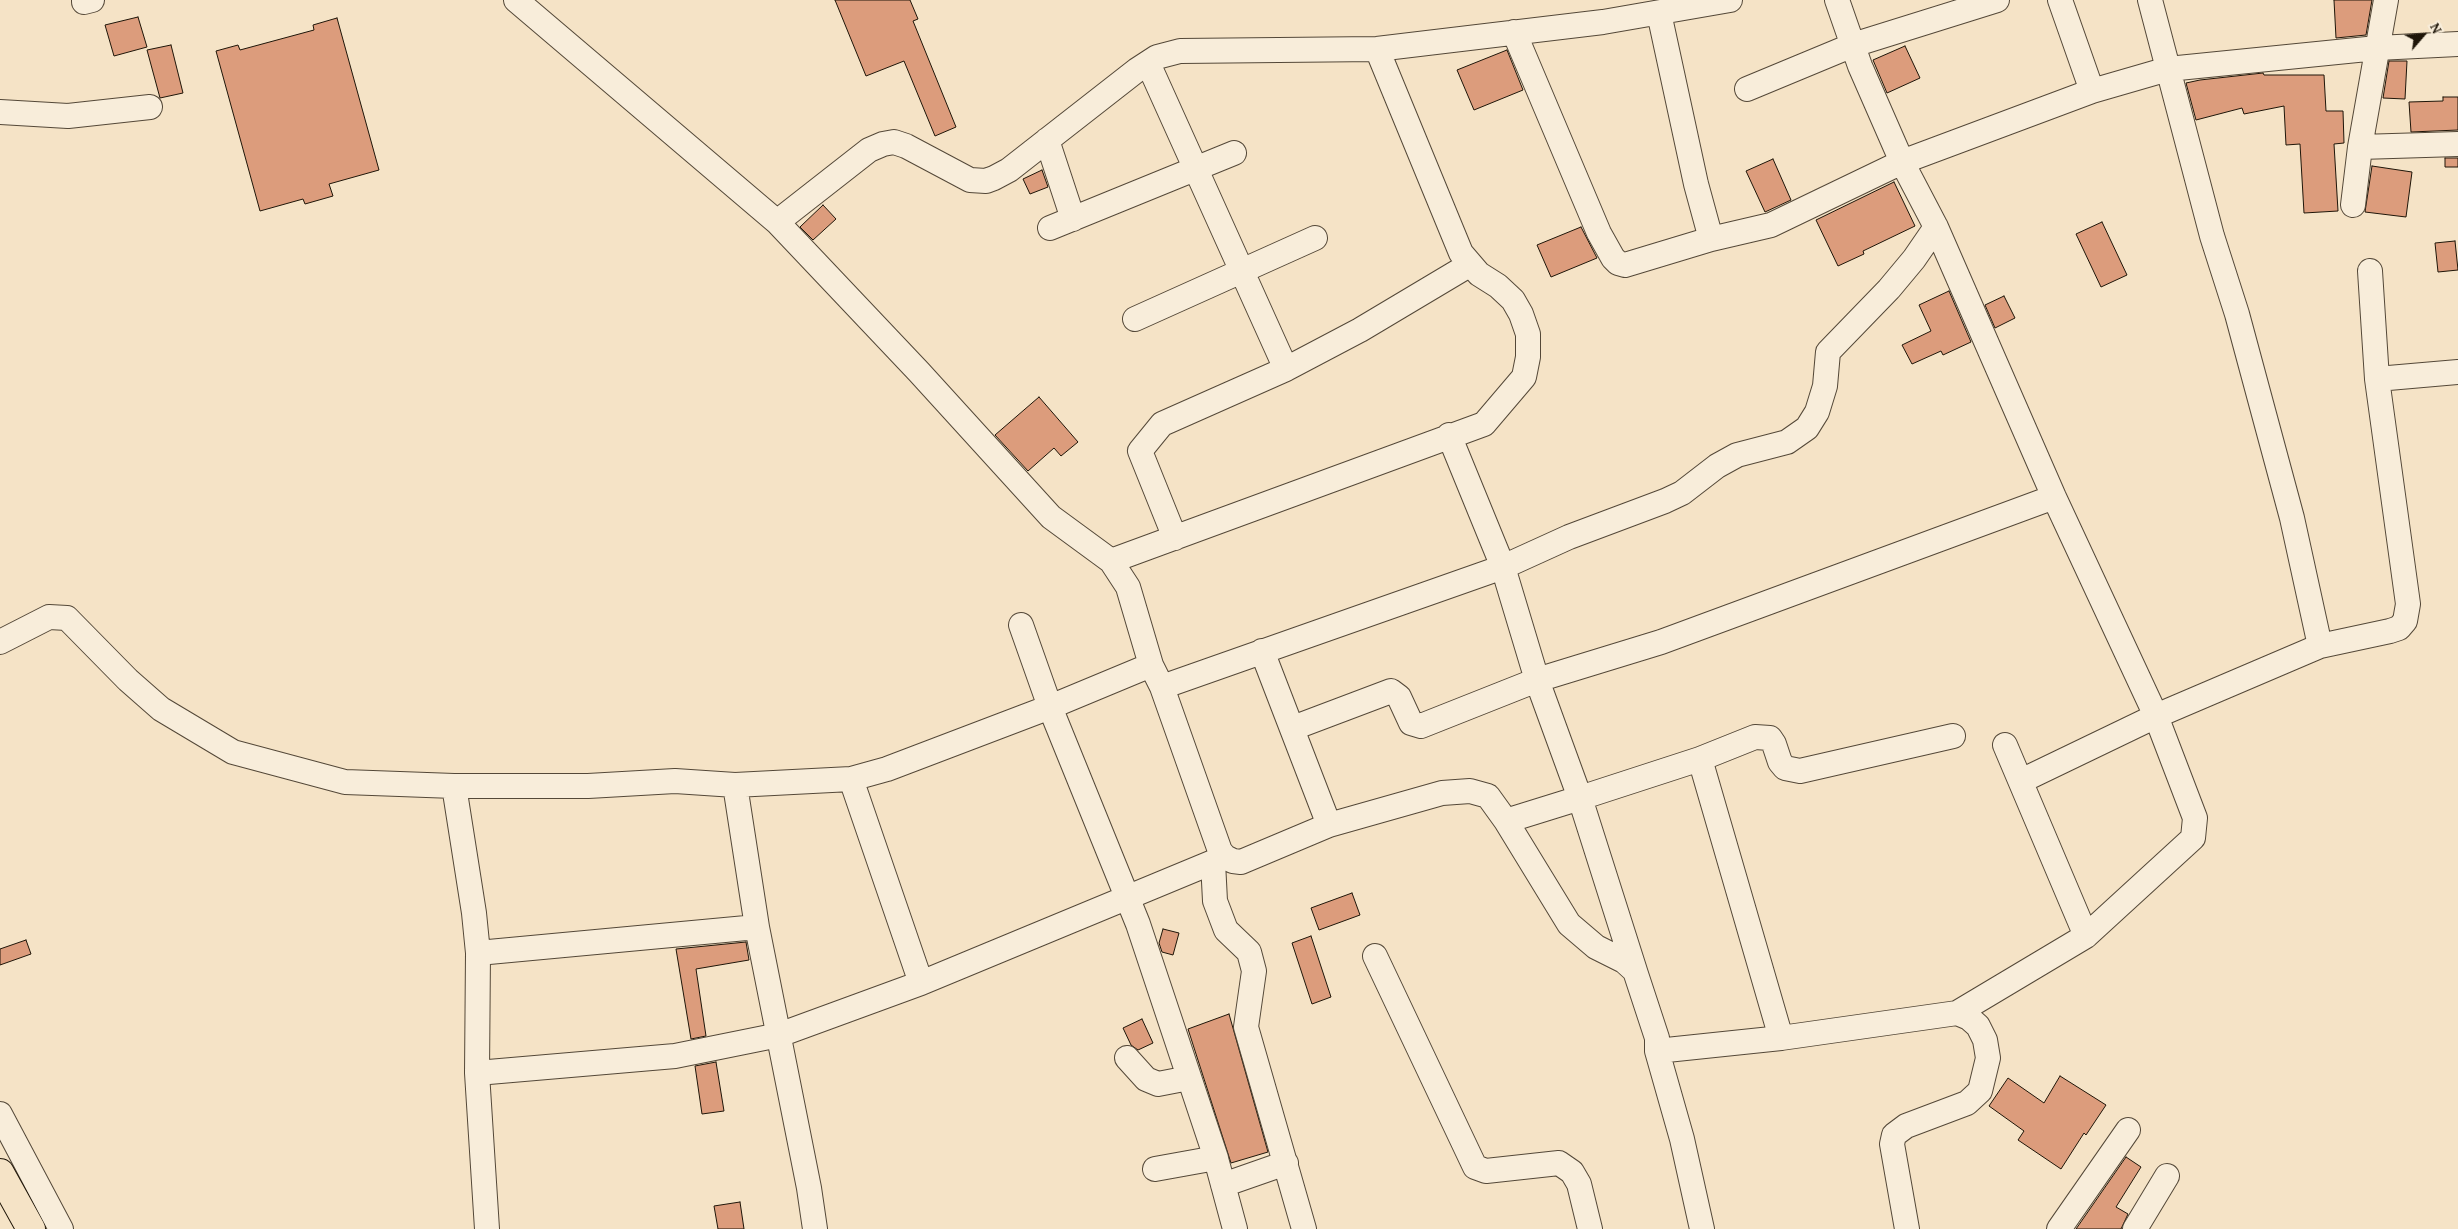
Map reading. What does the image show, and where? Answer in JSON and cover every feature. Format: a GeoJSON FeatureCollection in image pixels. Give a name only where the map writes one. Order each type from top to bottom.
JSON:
{"type":"FeatureCollection","features":[{"type":"Feature","properties":{"kind":"highway"},"geometry":{"type":"LineString","coordinates":[[0,1173],[31,1229]]}},
{"type":"Feature","properties":{"kind":"street"},"geometry":{"type":"LineString","coordinates":[[84,0],[84,2],[92,0]]}},
{"type":"Feature","properties":{"kind":"street"},"geometry":{"type":"LineString","coordinates":[[516,0],[777,222],[919,372],[1051,517],[1111,561],[1128,587],[1151,665],[1162,687],[1220,851],[1215,901],[1226,930],[1249,952],[1254,971],[1246,1027],[1304,1229]]}},
{"type":"Feature","properties":{"kind":"street"},"geometry":{"type":"LineString","coordinates":[[777,222],[869,150],[883,144],[894,142],[906,146],[970,180],[986,181],[1009,170],[1148,63],[1157,57],[1180,51],[1377,49],[1550,29],[1659,13],[1730,0]]}},
{"type":"Feature","properties":{"kind":"street"},"geometry":{"type":"LineString","coordinates":[[1657,1051],[1781,1038],[1957,1013],[2086,936],[2193,838],[2195,818],[2156,716],[2054,497],[1936,227],[1902,162],[1853,45],[1837,0]]}},
{"type":"Feature","properties":{"kind":"street"},"geometry":{"type":"LineString","coordinates":[[1747,89],[1853,45],[1997,0]]}},
{"type":"Feature","properties":{"kind":"street"},"geometry":{"type":"LineString","coordinates":[[2060,0],[2092,91]]}},
{"type":"Feature","properties":{"kind":"street"},"geometry":{"type":"LineString","coordinates":[[2150,0],[2292,518],[2320,646]]}},
{"type":"Feature","properties":{"kind":"street"},"geometry":{"type":"LineString","coordinates":[[2353,205],[2360,147],[2386,0]]}},
{"type":"Feature","properties":{"kind":"street"},"geometry":{"type":"LineString","coordinates":[[1659,13],[1696,184],[1711,239]]}},
{"type":"Feature","properties":{"kind":"street"},"geometry":{"type":"LineString","coordinates":[[1514,32],[1599,233],[1613,258],[1625,265],[1711,239],[1780,222],[1902,162],[2092,91],[2168,69],[2377,48],[2458,44]]}},
{"type":"Feature","properties":{"kind":"street"},"geometry":{"type":"LineString","coordinates":[[1111,561],[1449,435],[1484,424],[1524,376],[1528,357],[1528,334],[1521,314],[1512,300],[1469,265],[1461,253],[1377,49]]}},
{"type":"Feature","properties":{"kind":"street"},"geometry":{"type":"LineString","coordinates":[[1148,63],[1286,369]]}},
{"type":"Feature","properties":{"kind":"street"},"geometry":{"type":"LineString","coordinates":[[0,112],[68,116],[150,107]]}},
{"type":"Feature","properties":{"kind":"street"},"geometry":{"type":"LineString","coordinates":[[1048,140],[1073,219]]}},
{"type":"Feature","properties":{"kind":"street"},"geometry":{"type":"LineString","coordinates":[[2360,147],[2458,144]]}},
{"type":"Feature","properties":{"kind":"street"},"geometry":{"type":"LineString","coordinates":[[1050,228],[1234,153]]}},
{"type":"Feature","properties":{"kind":"street"},"geometry":{"type":"LineString","coordinates":[[1162,687],[1503,566],[1569,536],[1682,493],[1717,466],[1737,455],[1787,442],[1808,428],[1818,412],[1825,386],[1828,352],[1889,288],[1914,259],[1936,227]]}},
{"type":"Feature","properties":{"kind":"street"},"geometry":{"type":"LineString","coordinates":[[1135,319],[1315,238]]}},
{"type":"Feature","properties":{"kind":"street"},"geometry":{"type":"LineString","coordinates":[[1175,538],[1140,451],[1162,424],[1286,369],[1360,330],[1469,265]]}},
{"type":"Feature","properties":{"kind":"street"},"geometry":{"type":"LineString","coordinates":[[2021,781],[2156,716],[2320,646],[2399,628],[2408,615],[2377,379],[2370,271]]}},
{"type":"Feature","properties":{"kind":"street"},"geometry":{"type":"LineString","coordinates":[[2377,379],[2458,372]]}},
{"type":"Feature","properties":{"kind":"street"},"geometry":{"type":"LineString","coordinates":[[1449,435],[1503,566],[1537,680],[1580,798],[1657,1038],[1657,1051],[1682,1139],[1702,1229]]}},
{"type":"Feature","properties":{"kind":"street"},"geometry":{"type":"LineString","coordinates":[[1293,728],[1391,691],[1399,697],[1411,723],[1421,726],[1537,680],[1661,642],[2054,497]]}},
{"type":"Feature","properties":{"kind":"street"},"geometry":{"type":"LineString","coordinates":[[0,642],[49,617],[67,618],[128,680],[161,709],[233,752],[345,782],[454,786],[588,786],[675,782],[735,785],[851,780],[887,769],[1050,707],[1151,665]]}},
{"type":"Feature","properties":{"kind":"street"},"geometry":{"type":"LineString","coordinates":[[1021,625],[1050,707],[1127,897],[1216,1158],[1235,1229]]}},
{"type":"Feature","properties":{"kind":"street"},"geometry":{"type":"LineString","coordinates":[[1262,651],[1329,825]]}},
{"type":"Feature","properties":{"kind":"street"},"geometry":{"type":"LineString","coordinates":[[1506,821],[1700,759],[1755,737],[1763,736],[1770,738],[1780,762],[1785,768],[1800,771],[1953,736]]}},
{"type":"Feature","properties":{"kind":"street"},"geometry":{"type":"LineString","coordinates":[[2005,745],[2086,936]]}},
{"type":"Feature","properties":{"kind":"street"},"geometry":{"type":"LineString","coordinates":[[1700,759],[1781,1038]]}},
{"type":"Feature","properties":{"kind":"street"},"geometry":{"type":"LineString","coordinates":[[851,780],[921,983]]}},
{"type":"Feature","properties":{"kind":"street"},"geometry":{"type":"LineString","coordinates":[[735,785],[757,927],[809,1188],[815,1229]]}},
{"type":"Feature","properties":{"kind":"street"},"geometry":{"type":"LineString","coordinates":[[454,786],[474,913],[478,952],[477,1073],[487,1229]]}},
{"type":"Feature","properties":{"kind":"street"},"geometry":{"type":"LineString","coordinates":[[477,1073],[674,1056],[778,1035],[921,983],[1219,860],[1241,862],[1329,825],[1442,793],[1470,791],[1488,796],[1506,821],[1569,924],[1596,947],[1624,960],[1635,971]]}},
{"type":"Feature","properties":{"kind":"street"},"geometry":{"type":"LineString","coordinates":[[478,952],[757,927]]}},
{"type":"Feature","properties":{"kind":"street"},"geometry":{"type":"LineString","coordinates":[[1375,956],[1475,1167],[1486,1171],[1559,1163],[1572,1172],[1579,1184],[1590,1229]]}},
{"type":"Feature","properties":{"kind":"street"},"geometry":{"type":"LineString","coordinates":[[1907,1229],[1892,1144],[1894,1135],[1906,1126],[1967,1104],[1980,1091],[1988,1058],[1985,1040],[1978,1026],[1969,1018],[1957,1013]]}},
{"type":"Feature","properties":{"kind":"street"},"geometry":{"type":"LineString","coordinates":[[1127,1058],[1146,1079],[1158,1084],[1189,1078]]}},
{"type":"Feature","properties":{"kind":"street"},"geometry":{"type":"LineString","coordinates":[[0,1114],[61,1229]]}},
{"type":"Feature","properties":{"kind":"street"},"geometry":{"type":"LineString","coordinates":[[2059,1229],[2128,1130]]}},
{"type":"Feature","properties":{"kind":"street"},"geometry":{"type":"LineString","coordinates":[[1155,1169],[1216,1158]]}},
{"type":"Feature","properties":{"kind":"street"},"geometry":{"type":"LineString","coordinates":[[1223,1184],[1286,1163]]}},
{"type":"Feature","properties":{"kind":"street"},"geometry":{"type":"LineString","coordinates":[[2135,1229],[2167,1176]]}},
{"type":"Feature","properties":{"kind":"building"},"geometry":{"type":"Polygon","coordinates":[[[835,0],[910,0],[918,19],[913,21],[956,127],[935,136],[904,61],[866,76],[835,0]]]}},
{"type":"Feature","properties":{"kind":"building"},"geometry":{"type":"Polygon","coordinates":[[[2334,0],[2372,0],[2366,35],[2336,38],[2334,0]]]}},
{"type":"Feature","properties":{"kind":"building"},"geometry":{"type":"Polygon","coordinates":[[[138,17],[147,47],[114,56],[105,25],[138,17]]]}},
{"type":"Feature","properties":{"kind":"building"},"geometry":{"type":"Polygon","coordinates":[[[337,18],[379,170],[329,184],[333,196],[305,204],[303,199],[260,211],[216,51],[238,45],[240,50],[314,30],[313,25],[337,18]]]}},
{"type":"Feature","properties":{"kind":"building"},"geometry":{"type":"Polygon","coordinates":[[[171,45],[183,93],[160,98],[147,50],[171,45]]]}},
{"type":"Feature","properties":{"kind":"building"},"geometry":{"type":"Polygon","coordinates":[[[1905,46],[1920,78],[1887,93],[1873,60],[1905,46]]]}},
{"type":"Feature","properties":{"kind":"building"},"geometry":{"type":"Polygon","coordinates":[[[1507,50],[1523,90],[1474,110],[1457,70],[1507,50]]]}},
{"type":"Feature","properties":{"kind":"building"},"geometry":{"type":"Polygon","coordinates":[[[2389,61],[2407,61],[2405,99],[2383,98],[2389,61]]]}},
{"type":"Feature","properties":{"kind":"building"},"geometry":{"type":"Polygon","coordinates":[[[2263,73],[2264,75],[2324,75],[2326,111],[2343,111],[2344,143],[2334,144],[2338,211],[2304,213],[2300,144],[2286,145],[2284,106],[2244,114],[2242,108],[2196,120],[2186,83],[2263,73]]]}},
{"type":"Feature","properties":{"kind":"building"},"geometry":{"type":"Polygon","coordinates":[[[2443,97],[2458,97],[2458,130],[2411,132],[2409,102],[2443,101],[2443,97]]]}},
{"type":"Feature","properties":{"kind":"building"},"geometry":{"type":"Polygon","coordinates":[[[2445,158],[2458,158],[2458,167],[2445,167],[2445,158]]]}},
{"type":"Feature","properties":{"kind":"building"},"geometry":{"type":"Polygon","coordinates":[[[1773,159],[1791,200],[1765,212],[1746,171],[1773,159]]]}},
{"type":"Feature","properties":{"kind":"building"},"geometry":{"type":"Polygon","coordinates":[[[2372,166],[2412,172],[2406,217],[2365,212],[2372,166]]]}},
{"type":"Feature","properties":{"kind":"building"},"geometry":{"type":"Polygon","coordinates":[[[1042,170],[1048,187],[1030,194],[1023,179],[1042,170]]]}},
{"type":"Feature","properties":{"kind":"building"},"geometry":{"type":"Polygon","coordinates":[[[1894,182],[1915,226],[1863,251],[1864,254],[1838,266],[1816,220],[1894,182]]]}},
{"type":"Feature","properties":{"kind":"building"},"geometry":{"type":"Polygon","coordinates":[[[823,205],[836,219],[813,240],[800,227],[823,205]]]}},
{"type":"Feature","properties":{"kind":"building"},"geometry":{"type":"Polygon","coordinates":[[[2102,222],[2127,275],[2101,287],[2076,234],[2102,222]]]}},
{"type":"Feature","properties":{"kind":"building"},"geometry":{"type":"Polygon","coordinates":[[[1581,227],[1597,258],[1551,277],[1537,245],[1581,227]]]}},
{"type":"Feature","properties":{"kind":"building"},"geometry":{"type":"Polygon","coordinates":[[[2455,241],[2458,270],[2438,272],[2435,243],[2455,241]]]}},
{"type":"Feature","properties":{"kind":"building"},"geometry":{"type":"Polygon","coordinates":[[[1949,291],[1971,342],[1943,355],[1941,351],[1912,364],[1902,345],[1931,331],[1919,305],[1949,291]]]}},
{"type":"Feature","properties":{"kind":"building"},"geometry":{"type":"Polygon","coordinates":[[[2004,296],[2015,318],[1995,328],[1985,305],[2004,296]]]}},
{"type":"Feature","properties":{"kind":"building"},"geometry":{"type":"Polygon","coordinates":[[[1039,397],[1078,442],[1061,456],[1054,448],[1028,471],[995,435],[1039,397]]]}},
{"type":"Feature","properties":{"kind":"building"},"geometry":{"type":"Polygon","coordinates":[[[1352,893],[1360,915],[1319,930],[1311,908],[1352,893]]]}},
{"type":"Feature","properties":{"kind":"building"},"geometry":{"type":"Polygon","coordinates":[[[1163,929],[1179,933],[1173,955],[1162,952],[1159,943],[1163,929]]]}},
{"type":"Feature","properties":{"kind":"building"},"geometry":{"type":"Polygon","coordinates":[[[1311,936],[1331,997],[1312,1004],[1292,943],[1311,936]]]}},
{"type":"Feature","properties":{"kind":"building"},"geometry":{"type":"Polygon","coordinates":[[[26,940],[31,954],[0,965],[0,949],[26,940]]]}},
{"type":"Feature","properties":{"kind":"building"},"geometry":{"type":"Polygon","coordinates":[[[746,942],[749,960],[696,969],[706,1036],[691,1039],[676,949],[746,942]]]}},
{"type":"Feature","properties":{"kind":"building"},"geometry":{"type":"Polygon","coordinates":[[[1229,1014],[1268,1152],[1231,1163],[1188,1029],[1229,1014]]]}},
{"type":"Feature","properties":{"kind":"building"},"geometry":{"type":"Polygon","coordinates":[[[1142,1019],[1153,1043],[1138,1050],[1131,1045],[1123,1028],[1142,1019]]]}},
{"type":"Feature","properties":{"kind":"building"},"geometry":{"type":"Polygon","coordinates":[[[716,1062],[724,1111],[702,1114],[695,1066],[716,1062]]]}},
{"type":"Feature","properties":{"kind":"building"},"geometry":{"type":"Polygon","coordinates":[[[2060,1076],[2106,1105],[2086,1135],[2084,1133],[2061,1169],[2018,1140],[2024,1131],[1989,1106],[2008,1078],[2044,1103],[2060,1076]]]}},
{"type":"Feature","properties":{"kind":"building"},"geometry":{"type":"Polygon","coordinates":[[[2126,1157],[2141,1167],[2116,1207],[2128,1214],[2121,1229],[2076,1229],[2126,1157]]]}},
{"type":"Feature","properties":{"kind":"building"},"geometry":{"type":"Polygon","coordinates":[[[740,1202],[744,1229],[718,1229],[714,1206],[740,1202]]]}}]}
